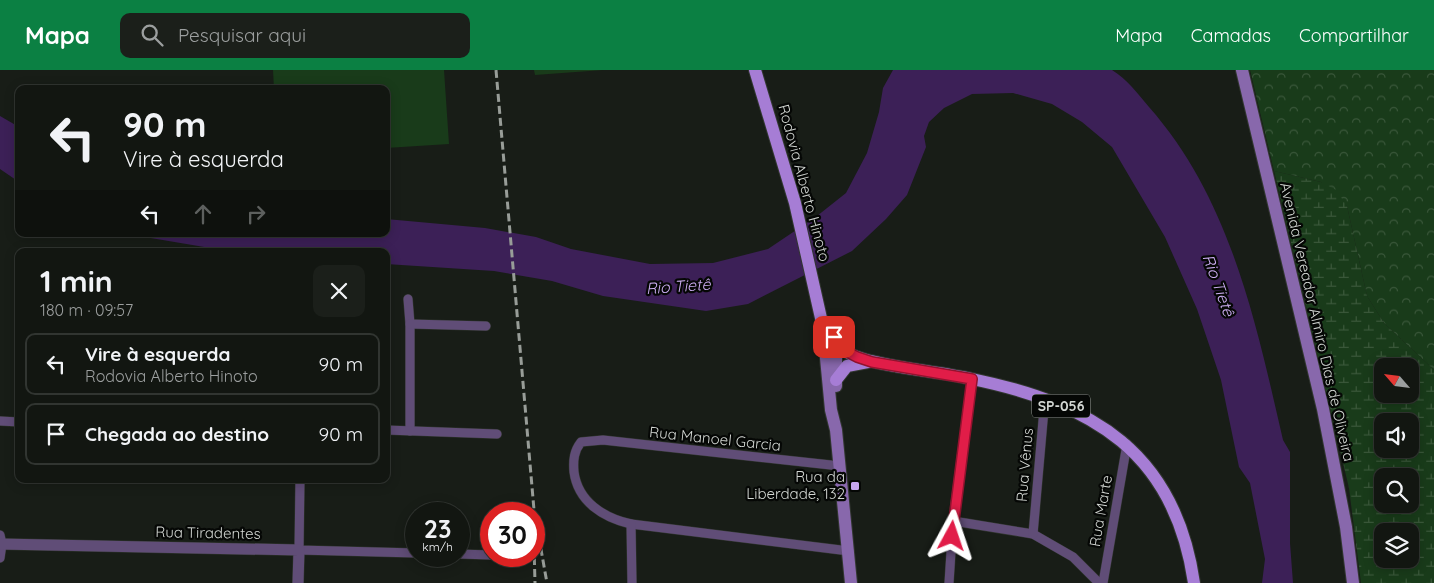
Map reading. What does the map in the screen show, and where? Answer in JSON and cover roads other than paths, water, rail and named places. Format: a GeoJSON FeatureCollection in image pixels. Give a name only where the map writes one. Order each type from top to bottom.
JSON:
{"type":"FeatureCollection","features":[{"type":"Feature","properties":{"kind":"main road","name":"Rodovia Alberto Hinoto"},"geometry":{"type":"LineString","coordinates":[[755,70],[795,203],[823,327],[836,346],[852,355],[872,362],[972,379],[1045,398],[1090,418],[1127,444],[1156,480],[1168,499],[1190,557],[1194,583]]}},
{"type":"Feature","properties":{"kind":"main road","name":"Avenida Vereador Almiro Dias de Oliveira"},"geometry":{"type":"LineString","coordinates":[[1242,70],[1322,409],[1346,527],[1353,583]]}},
{"type":"Feature","properties":{"kind":"main road","name":"Rodovia Alberto Hinoto"},"geometry":{"type":"LineString","coordinates":[[818,301],[831,328],[836,346]]}},
{"type":"Feature","properties":{"kind":"main road"},"geometry":{"type":"LineString","coordinates":[[823,327],[831,410],[836,430],[840,466],[851,583]]}},
{"type":"Feature","properties":{"kind":"main road"},"geometry":{"type":"LineString","coordinates":[[836,346],[838,411],[836,430]]}},
{"type":"Feature","properties":{"kind":"main road"},"geometry":{"type":"LineString","coordinates":[[836,380],[847,366],[872,362]]}},
{"type":"Feature","properties":{"kind":"street"},"geometry":{"type":"LineString","coordinates":[[408,299],[410,324],[410,431]]}},
{"type":"Feature","properties":{"kind":"street"},"geometry":{"type":"LineString","coordinates":[[410,324],[486,326]]}},
{"type":"Feature","properties":{"kind":"street"},"geometry":{"type":"LineString","coordinates":[[949,583],[953,521],[972,379]]}},
{"type":"Feature","properties":{"kind":"street","name":"Rua Vênus"},"geometry":{"type":"LineString","coordinates":[[1034,534],[1045,398]]}},
{"type":"Feature","properties":{"kind":"street"},"geometry":{"type":"LineString","coordinates":[[0,421],[15,422]]}},
{"type":"Feature","properties":{"kind":"street"},"geometry":{"type":"LineString","coordinates":[[390,430],[497,434]]}},
{"type":"Feature","properties":{"kind":"street","name":"Rua Manoel Garcia"},"geometry":{"type":"LineString","coordinates":[[631,524],[604,515],[590,504],[582,493],[575,480],[574,454],[581,442],[588,440],[840,466]]}},
{"type":"Feature","properties":{"kind":"street","name":"Rua Marte"},"geometry":{"type":"LineString","coordinates":[[1103,583],[1127,444]]}},
{"type":"Feature","properties":{"kind":"street"},"geometry":{"type":"LineString","coordinates":[[298,583],[300,483]]}},
{"type":"Feature","properties":{"kind":"street"},"geometry":{"type":"LineString","coordinates":[[953,521],[1034,534],[1073,558],[1099,583]]}},
{"type":"Feature","properties":{"kind":"street"},"geometry":{"type":"LineString","coordinates":[[632,583],[631,524],[849,551]]}},
{"type":"Feature","properties":{"kind":"street"},"geometry":{"type":"LineString","coordinates":[[0,558],[1,541]]}},
{"type":"Feature","properties":{"kind":"street","name":"Rua Tiradentes"},"geometry":{"type":"LineString","coordinates":[[1,541],[405,553]]}},
{"type":"Feature","properties":{"kind":"water","name":"Rio Tietê"},"geometry":{"type":"Polygon","coordinates":[[[893,70],[1112,70],[1127,82],[1149,107],[1177,143],[1201,182],[1220,222],[1237,265],[1262,352],[1283,440],[1290,452],[1290,543],[1293,583],[1262,583],[1265,559],[1250,483],[1239,467],[1221,380],[1197,309],[1165,237],[1112,147],[1082,122],[1052,104],[1013,93],[972,94],[944,108],[929,122],[924,136],[926,147],[907,195],[886,219],[852,251],[748,304],[706,311],[603,296],[552,281],[494,271],[390,264],[390,248],[210,248],[145,237],[390,237],[390,219],[485,228],[536,237],[571,249],[650,264],[713,263],[768,249],[817,216],[846,193],[867,153],[879,112],[883,88],[893,70]]]}},
{"type":"Feature","properties":{"kind":"water"},"geometry":{"type":"Polygon","coordinates":[[[0,116],[15,125],[15,179],[0,169],[0,116]]]}},
{"type":"Feature","properties":{"kind":"railway"},"geometry":{"type":"LineString","coordinates":[[496,70],[534,510],[547,583]]}},
{"type":"Feature","properties":{"kind":"railway"},"geometry":{"type":"LineString","coordinates":[[535,567],[535,583]]}},
{"type":"Feature","properties":{"kind":"place","name":"Rua da Liberdade, 132"},"geometry":{"type":"Point","coordinates":[855,486]}}]}
